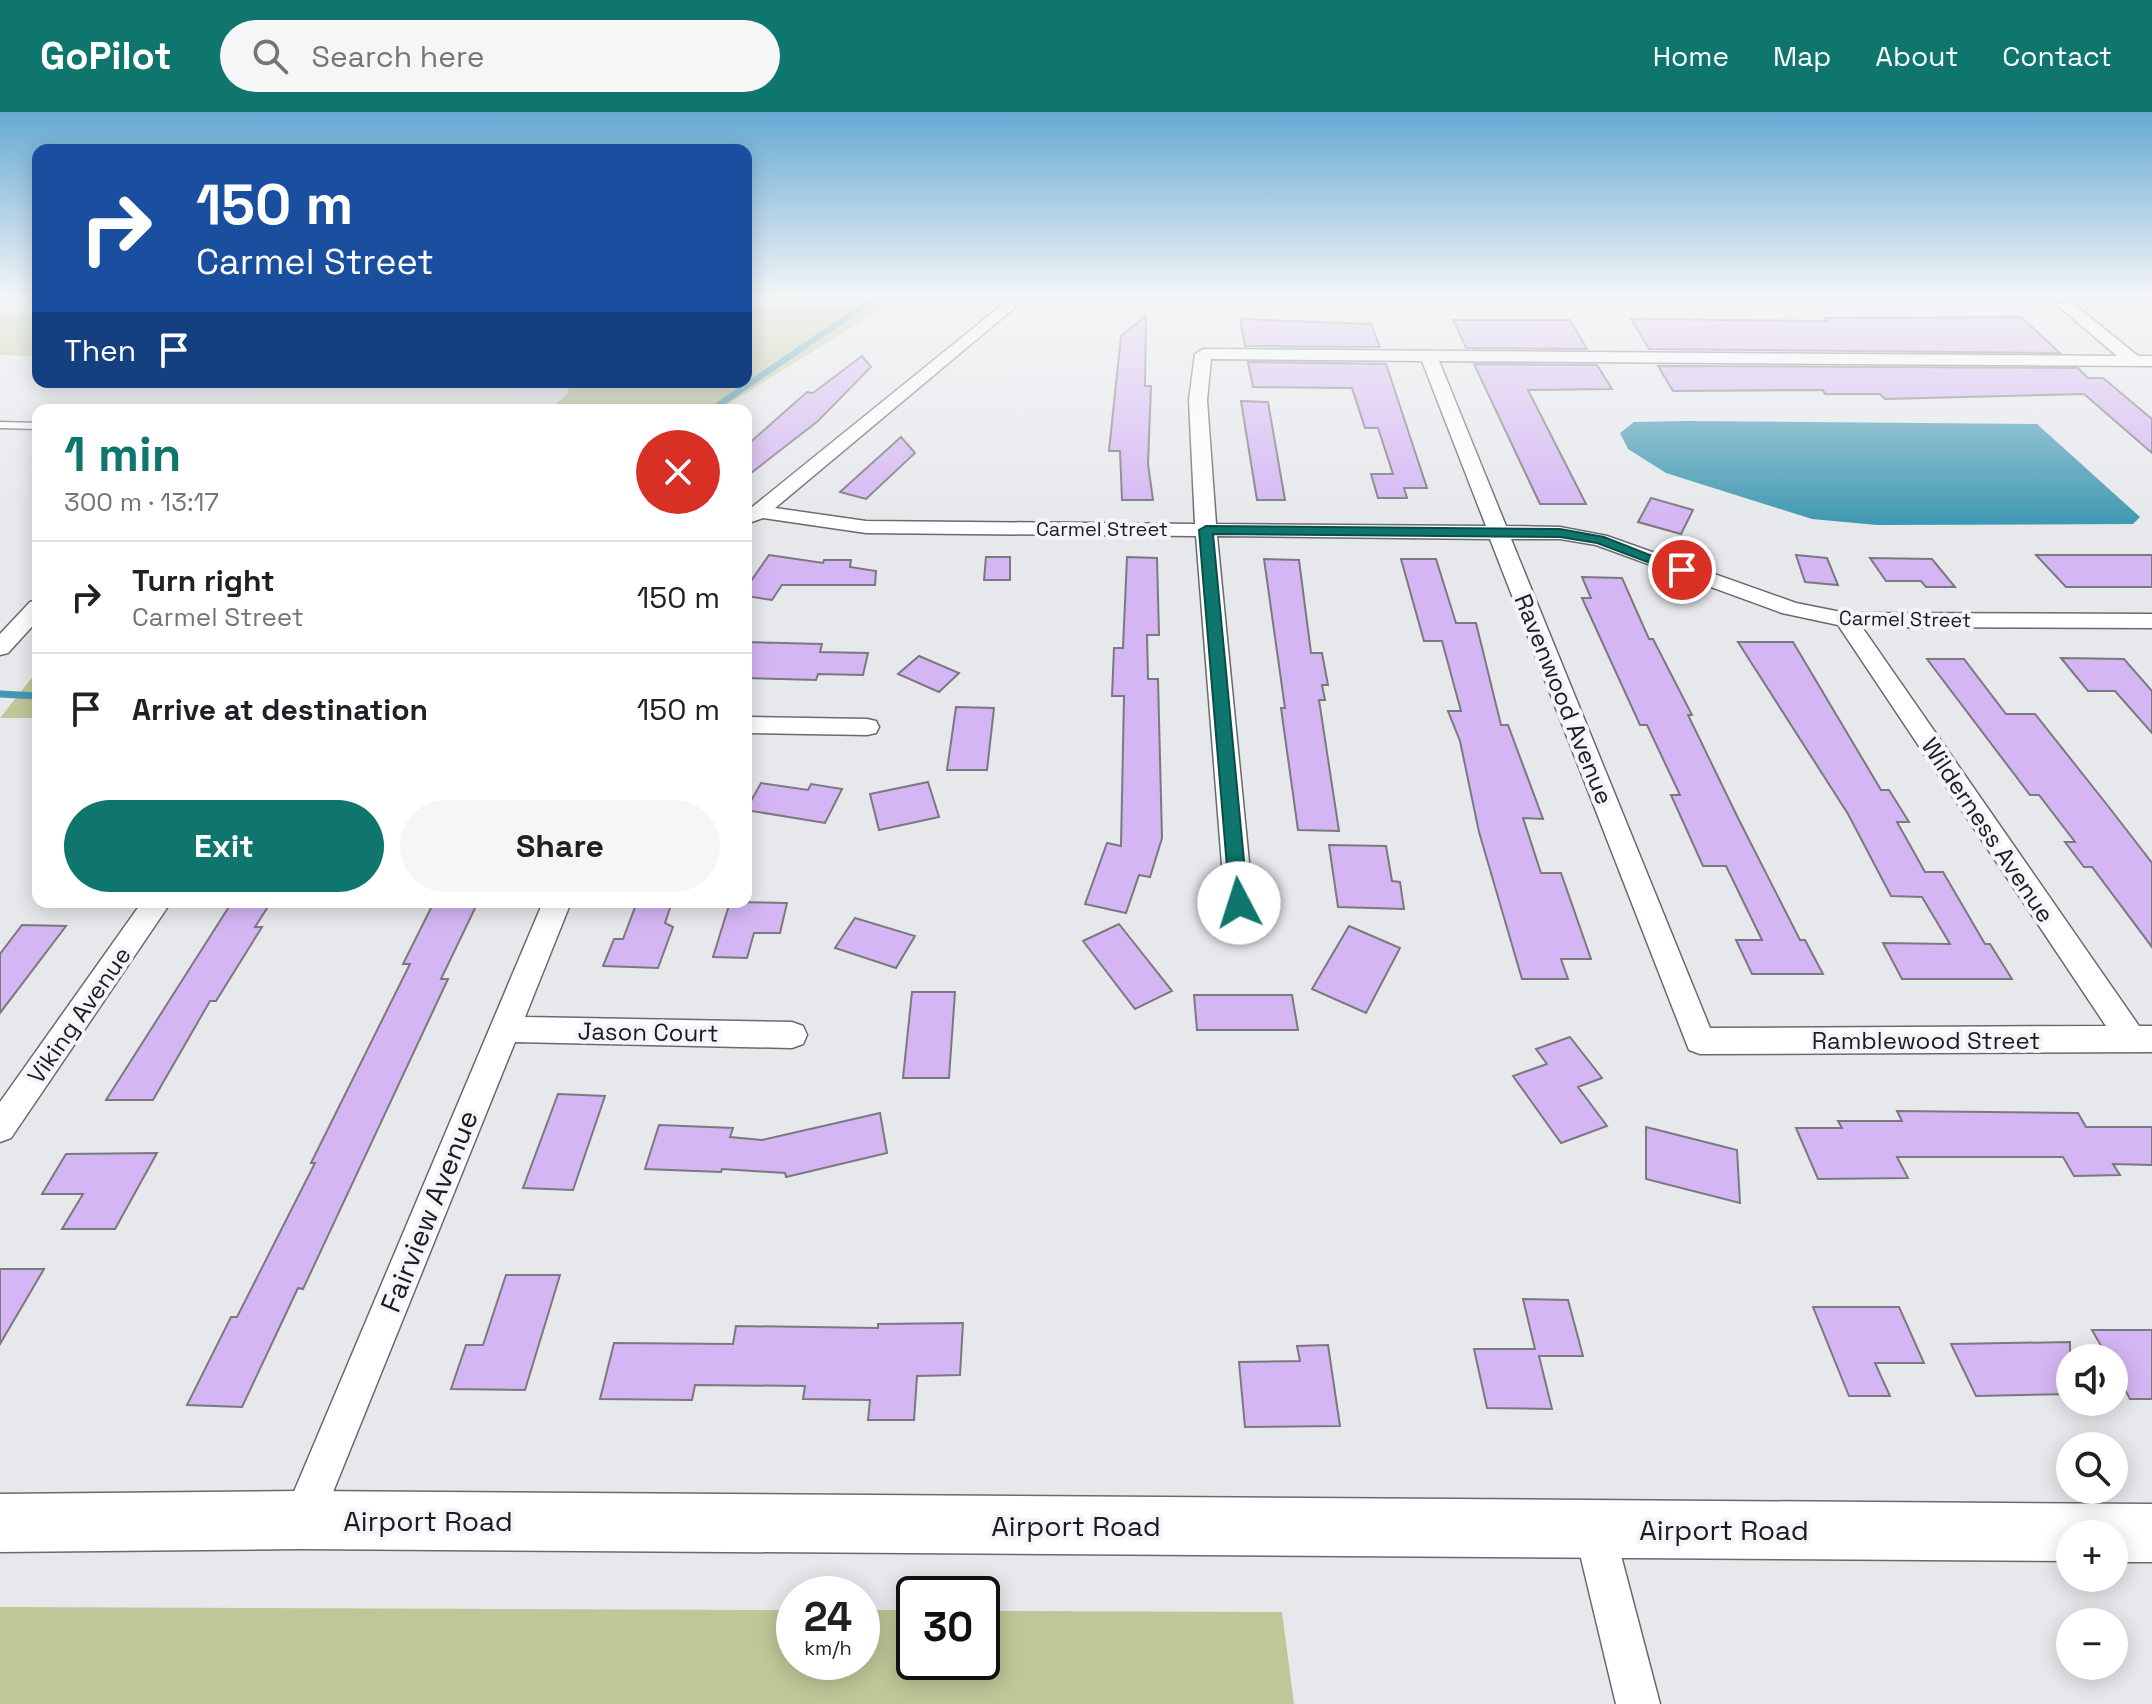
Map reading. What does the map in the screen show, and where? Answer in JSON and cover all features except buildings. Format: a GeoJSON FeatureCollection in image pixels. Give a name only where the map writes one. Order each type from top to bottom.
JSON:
{"type":"FeatureCollection","features":[{"type":"Feature","properties":{"kind":"main road","name":"Airport Road"},"geometry":{"type":"LineString","coordinates":[[0,1523],[302,1520],[2152,1533]]}},
{"type":"Feature","properties":{"kind":"street"},"geometry":{"type":"LineString","coordinates":[[753,517],[927,372]]}},
{"type":"Feature","properties":{"kind":"street"},"geometry":{"type":"LineString","coordinates":[[1201,372],[1198,400],[1206,530],[1239,903]]}},
{"type":"Feature","properties":{"kind":"street","name":"Ravenwood Avenue"},"geometry":{"type":"LineString","coordinates":[[1435,372],[1700,1041]]}},
{"type":"Feature","properties":{"kind":"street","name":"Carmel Street"},"geometry":{"type":"LineString","coordinates":[[753,517],[866,527],[1560,533],[1600,540],[1790,608],[1846,620],[2150,623]]}},
{"type":"Feature","properties":{"kind":"street"},"geometry":{"type":"LineString","coordinates":[[0,648],[32,613]]}},
{"type":"Feature","properties":{"kind":"street","name":"Wilderness Avenue"},"geometry":{"type":"LineString","coordinates":[[1846,620],[2142,1039]]}},
{"type":"Feature","properties":{"kind":"street"},"geometry":{"type":"LineString","coordinates":[[752,725],[867,727]]}},
{"type":"Feature","properties":{"kind":"street","name":"Viking Avenue"},"geometry":{"type":"LineString","coordinates":[[0,1128],[153,908]]}},
{"type":"Feature","properties":{"kind":"street","name":"Fairview Avenue"},"geometry":{"type":"LineString","coordinates":[[302,1520],[554,908]]}},
{"type":"Feature","properties":{"kind":"street","name":"Jason Court"},"geometry":{"type":"LineString","coordinates":[[504,1029],[792,1035]]}},
{"type":"Feature","properties":{"kind":"street","name":"Ramblewood Street"},"geometry":{"type":"LineString","coordinates":[[1700,1041],[2142,1039]]}},
{"type":"Feature","properties":{"kind":"street"},"geometry":{"type":"LineString","coordinates":[[1594,1529],[1638,1704]]}},
{"type":"Feature","properties":{"kind":"lane"},"geometry":{"type":"LineString","coordinates":[[0,425],[32,426]]}},
{"type":"Feature","properties":{"kind":"green space"},"geometry":{"type":"Polygon","coordinates":[[[752,372],[779,372],[728,404],[556,404],[569,392],[568,388],[752,388],[752,372]]]}},
{"type":"Feature","properties":{"kind":"green space"},"geometry":{"type":"Polygon","coordinates":[[[32,678],[32,718],[0,718],[32,678]]]}},
{"type":"Feature","properties":{"kind":"green space"},"geometry":{"type":"Polygon","coordinates":[[[0,1607],[776,1610],[776,1680],[880,1680],[880,1610],[896,1610],[896,1680],[1000,1680],[1000,1611],[1282,1612],[1294,1704],[0,1704],[0,1607]]]}},
{"type":"Feature","properties":{"kind":"water"},"geometry":{"type":"Polygon","coordinates":[[[1634,422],[2037,424],[2140,517],[2133,524],[1877,525],[1812,519],[1666,473],[1628,449],[1620,433],[1634,422]]]}},
{"type":"Feature","properties":{"kind":"waterway"},"geometry":{"type":"LineString","coordinates":[[752,382],[766,372]]}},
{"type":"Feature","properties":{"kind":"waterway"},"geometry":{"type":"LineString","coordinates":[[720,404],[743,388]]}},
{"type":"Feature","properties":{"kind":"waterway"},"geometry":{"type":"LineString","coordinates":[[0,694],[32,696]]}},
{"type":"Feature","properties":{"kind":"route"},"geometry":{"type":"LineString","coordinates":[[1239,903],[1206,530],[1560,533],[1600,540],[1682,570]]}}]}
